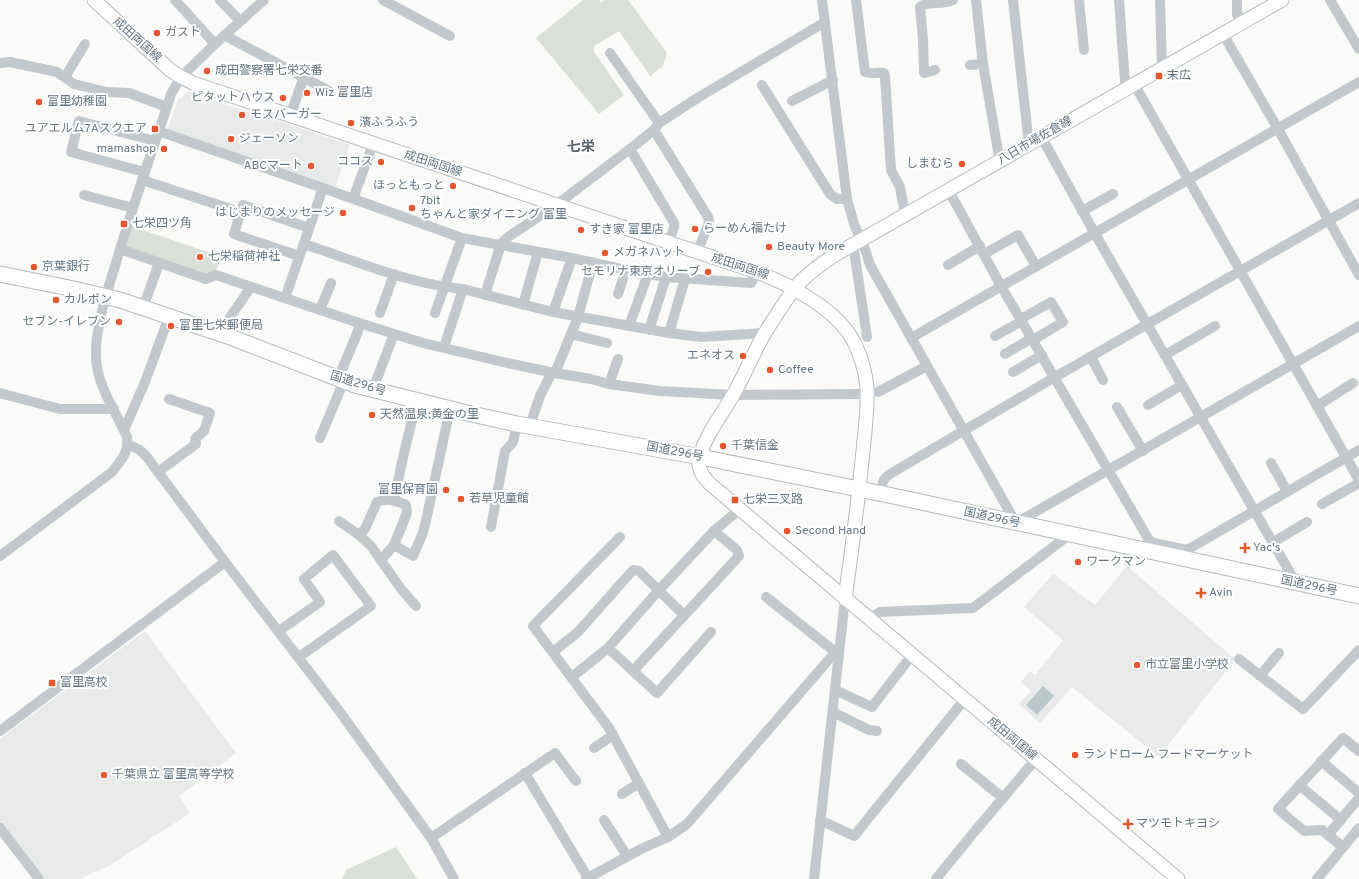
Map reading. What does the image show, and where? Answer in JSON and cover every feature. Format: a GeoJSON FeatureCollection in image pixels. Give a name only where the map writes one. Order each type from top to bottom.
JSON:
{"type":"FeatureCollection","features":[{"type":"Feature","properties":{"kind":"highway","name":"国道296号"},"geometry":{"type":"LineString","coordinates":[[0,274],[106,297],[143,308],[219,333],[341,380],[450,409],[859,489],[1069,534],[1173,552],[1294,583],[1359,596]]}},
{"type":"Feature","properties":{"kind":"main road","name":"成田両国線"},"geometry":{"type":"LineString","coordinates":[[94,0],[170,70],[181,78],[204,88],[757,272],[794,288],[825,309],[843,326],[855,343],[862,364],[867,387],[859,489],[845,599]]}},
{"type":"Feature","properties":{"kind":"main road","name":"八日市場佐倉線"},"geometry":{"type":"LineString","coordinates":[[794,288],[820,265],[858,245],[905,215],[1282,0]]}},
{"type":"Feature","properties":{"kind":"main road","name":"成田両国線"},"geometry":{"type":"LineString","coordinates":[[794,288],[765,333],[733,395],[708,437],[700,457],[699,464],[702,476],[868,619],[1178,879]]}},
{"type":"Feature","properties":{"kind":"street"},"geometry":{"type":"LineString","coordinates":[[175,0],[215,44]]}},
{"type":"Feature","properties":{"kind":"street"},"geometry":{"type":"LineString","coordinates":[[220,0],[240,21]]}},
{"type":"Feature","properties":{"kind":"street"},"geometry":{"type":"LineString","coordinates":[[0,556],[112,472],[126,454],[128,444],[127,437],[103,387],[97,368],[95,352],[106,297],[120,249],[171,94],[181,78],[224,35],[264,0]]}},
{"type":"Feature","properties":{"kind":"street"},"geometry":{"type":"LineString","coordinates":[[383,0],[450,36]]}},
{"type":"Feature","properties":{"kind":"street"},"geometry":{"type":"LineString","coordinates":[[822,0],[847,199],[858,245],[867,337]]}},
{"type":"Feature","properties":{"kind":"street"},"geometry":{"type":"LineString","coordinates":[[856,0],[865,72],[880,72],[884,73],[885,76],[891,170],[900,187],[905,215]]}},
{"type":"Feature","properties":{"kind":"street"},"geometry":{"type":"LineString","coordinates":[[934,70],[924,73],[920,7],[925,4],[949,2],[953,0]]}},
{"type":"Feature","properties":{"kind":"street"},"geometry":{"type":"LineString","coordinates":[[976,0],[983,64],[1000,161]]}},
{"type":"Feature","properties":{"kind":"street"},"geometry":{"type":"LineString","coordinates":[[1013,0],[1029,145]]}},
{"type":"Feature","properties":{"kind":"street"},"geometry":{"type":"LineString","coordinates":[[1079,0],[1084,50]]}},
{"type":"Feature","properties":{"kind":"street"},"geometry":{"type":"LineString","coordinates":[[1119,0],[1125,82],[1137,89],[1359,481],[1322,504]]}},
{"type":"Feature","properties":{"kind":"street"},"geometry":{"type":"LineString","coordinates":[[1160,0],[1162,69]]}},
{"type":"Feature","properties":{"kind":"street"},"geometry":{"type":"LineString","coordinates":[[1236,0],[1237,15],[1244,22]]}},
{"type":"Feature","properties":{"kind":"street"},"geometry":{"type":"LineString","coordinates":[[1330,0],[1359,49]]}},
{"type":"Feature","properties":{"kind":"street"},"geometry":{"type":"LineString","coordinates":[[485,295],[501,244],[508,237],[556,205],[630,149],[657,126],[699,97],[825,22]]}},
{"type":"Feature","properties":{"kind":"street"},"geometry":{"type":"LineString","coordinates":[[1223,34],[1278,129],[1359,275]]}},
{"type":"Feature","properties":{"kind":"street"},"geometry":{"type":"LineString","coordinates":[[224,35],[329,91]]}},
{"type":"Feature","properties":{"kind":"street"},"geometry":{"type":"LineString","coordinates":[[65,77],[85,44]]}},
{"type":"Feature","properties":{"kind":"street"},"geometry":{"type":"LineString","coordinates":[[610,54],[657,126],[708,217],[708,225],[697,252]]}},
{"type":"Feature","properties":{"kind":"street"},"geometry":{"type":"LineString","coordinates":[[0,63],[10,62],[56,72],[74,84],[107,92],[129,93],[167,106]]}},
{"type":"Feature","properties":{"kind":"street"},"geometry":{"type":"LineString","coordinates":[[970,65],[983,64]]}},
{"type":"Feature","properties":{"kind":"street"},"geometry":{"type":"LineString","coordinates":[[290,116],[304,77]]}},
{"type":"Feature","properties":{"kind":"street"},"geometry":{"type":"LineString","coordinates":[[792,100],[833,80]]}},
{"type":"Feature","properties":{"kind":"street"},"geometry":{"type":"LineString","coordinates":[[911,338],[1094,232],[1189,180],[1359,82]]}},
{"type":"Feature","properties":{"kind":"street"},"geometry":{"type":"LineString","coordinates":[[762,85],[830,194],[837,199],[847,199]]}},
{"type":"Feature","properties":{"kind":"street"},"geometry":{"type":"LineString","coordinates":[[155,141],[79,121],[71,152],[143,176],[240,212]]}},
{"type":"Feature","properties":{"kind":"street"},"geometry":{"type":"LineString","coordinates":[[158,131],[324,188],[462,238],[501,244],[666,277],[751,283],[757,272]]}},
{"type":"Feature","properties":{"kind":"street"},"geometry":{"type":"LineString","coordinates":[[1042,138],[1200,418],[1292,576],[1294,583]]}},
{"type":"Feature","properties":{"kind":"street"},"geometry":{"type":"LineString","coordinates":[[353,199],[373,144]]}},
{"type":"Feature","properties":{"kind":"street"},"geometry":{"type":"LineString","coordinates":[[630,149],[674,223],[669,243]]}},
{"type":"Feature","properties":{"kind":"street"},"geometry":{"type":"LineString","coordinates":[[285,298],[324,188]]}},
{"type":"Feature","properties":{"kind":"street"},"geometry":{"type":"LineString","coordinates":[[949,191],[1001,286],[1149,540],[1173,552],[1187,550],[1253,510],[1359,450]]}},
{"type":"Feature","properties":{"kind":"street"},"geometry":{"type":"LineString","coordinates":[[1082,211],[1113,194]]}},
{"type":"Feature","properties":{"kind":"street"},"geometry":{"type":"LineString","coordinates":[[84,195],[133,208]]}},
{"type":"Feature","properties":{"kind":"street"},"geometry":{"type":"LineString","coordinates":[[881,494],[882,484],[885,478],[963,430],[1359,204]]}},
{"type":"Feature","properties":{"kind":"street"},"geometry":{"type":"LineString","coordinates":[[299,256],[234,234],[240,212],[243,205],[309,228]]}},
{"type":"Feature","properties":{"kind":"street"},"geometry":{"type":"LineString","coordinates":[[948,265],[1018,235],[1036,266]]}},
{"type":"Feature","properties":{"kind":"street"},"geometry":{"type":"LineString","coordinates":[[435,313],[462,238]]}},
{"type":"Feature","properties":{"kind":"street"},"geometry":{"type":"LineString","coordinates":[[304,244],[410,280],[444,288],[463,290],[578,317],[649,330],[701,337],[765,333]]}},
{"type":"Feature","properties":{"kind":"street"},"geometry":{"type":"LineString","coordinates":[[858,245],[1016,523],[1359,326]]}},
{"type":"Feature","properties":{"kind":"street"},"geometry":{"type":"LineString","coordinates":[[120,249],[206,279],[216,274],[361,324],[423,343],[554,373],[591,379],[610,384],[660,391],[733,395],[859,394]]}},
{"type":"Feature","properties":{"kind":"street"},"geometry":{"type":"LineString","coordinates":[[522,305],[538,252]]}},
{"type":"Feature","properties":{"kind":"street"},"geometry":{"type":"LineString","coordinates":[[553,312],[572,258]]}},
{"type":"Feature","properties":{"kind":"street"},"geometry":{"type":"LineString","coordinates":[[491,527],[505,451],[513,442],[554,373],[578,317],[594,262]]}},
{"type":"Feature","properties":{"kind":"street"},"geometry":{"type":"LineString","coordinates":[[143,308],[159,263]]}},
{"type":"Feature","properties":{"kind":"street"},"geometry":{"type":"LineString","coordinates":[[618,294],[626,270]]}},
{"type":"Feature","properties":{"kind":"street"},"geometry":{"type":"LineString","coordinates":[[380,313],[394,274]]}},
{"type":"Feature","properties":{"kind":"street"},"geometry":{"type":"LineString","coordinates":[[629,326],[648,274]]}},
{"type":"Feature","properties":{"kind":"street"},"geometry":{"type":"LineString","coordinates":[[649,330],[666,277]]}},
{"type":"Feature","properties":{"kind":"street"},"geometry":{"type":"LineString","coordinates":[[669,333],[685,278]]}},
{"type":"Feature","properties":{"kind":"street"},"geometry":{"type":"LineString","coordinates":[[320,310],[331,283]]}},
{"type":"Feature","properties":{"kind":"street"},"geometry":{"type":"LineString","coordinates":[[219,333],[251,287]]}},
{"type":"Feature","properties":{"kind":"street"},"geometry":{"type":"LineString","coordinates":[[444,347],[463,290]]}},
{"type":"Feature","properties":{"kind":"street"},"geometry":{"type":"LineString","coordinates":[[995,336],[1051,302],[1063,322],[1005,354]]}},
{"type":"Feature","properties":{"kind":"street"},"geometry":{"type":"LineString","coordinates":[[124,430],[145,382],[170,317]]}},
{"type":"Feature","properties":{"kind":"street"},"geometry":{"type":"LineString","coordinates":[[320,438],[361,324]]}},
{"type":"Feature","properties":{"kind":"street"},"geometry":{"type":"LineString","coordinates":[[1165,355],[1216,326]]}},
{"type":"Feature","properties":{"kind":"street"},"geometry":{"type":"LineString","coordinates":[[373,389],[394,334]]}},
{"type":"Feature","properties":{"kind":"street"},"geometry":{"type":"LineString","coordinates":[[571,334],[607,343]]}},
{"type":"Feature","properties":{"kind":"street"},"geometry":{"type":"LineString","coordinates":[[1013,372],[1042,355]]}},
{"type":"Feature","properties":{"kind":"street"},"geometry":{"type":"LineString","coordinates":[[1091,356],[1103,380]]}},
{"type":"Feature","properties":{"kind":"street"},"geometry":{"type":"LineString","coordinates":[[610,384],[618,359]]}},
{"type":"Feature","properties":{"kind":"street"},"geometry":{"type":"LineString","coordinates":[[878,392],[927,366]]}},
{"type":"Feature","properties":{"kind":"street"},"geometry":{"type":"LineString","coordinates":[[1317,406],[1353,383]]}},
{"type":"Feature","properties":{"kind":"street"},"geometry":{"type":"LineString","coordinates":[[1148,405],[1182,385]]}},
{"type":"Feature","properties":{"kind":"street"},"geometry":{"type":"LineString","coordinates":[[0,393],[60,409],[114,409]]}},
{"type":"Feature","properties":{"kind":"street"},"geometry":{"type":"LineString","coordinates":[[158,472],[196,444],[195,439],[204,431],[210,413],[169,400]]}},
{"type":"Feature","properties":{"kind":"street"},"geometry":{"type":"LineString","coordinates":[[394,500],[417,400]]}},
{"type":"Feature","properties":{"kind":"street"},"geometry":{"type":"LineString","coordinates":[[1117,407],[1143,451]]}},
{"type":"Feature","properties":{"kind":"street"},"geometry":{"type":"LineString","coordinates":[[394,545],[413,556],[422,535],[450,409]]}},
{"type":"Feature","properties":{"kind":"street"},"geometry":{"type":"LineString","coordinates":[[128,444],[140,450],[147,457],[225,562],[299,657],[431,838],[454,879]]}},
{"type":"Feature","properties":{"kind":"street"},"geometry":{"type":"LineString","coordinates":[[1271,463],[1287,491]]}},
{"type":"Feature","properties":{"kind":"street"},"geometry":{"type":"LineString","coordinates":[[359,535],[366,529],[377,502],[383,499],[394,500],[406,505],[407,513],[394,545],[381,560]]}},
{"type":"Feature","properties":{"kind":"street"},"geometry":{"type":"LineString","coordinates":[[572,677],[608,648],[714,531],[740,509]]}},
{"type":"Feature","properties":{"kind":"street"},"geometry":{"type":"LineString","coordinates":[[339,521],[359,535],[371,546],[401,589],[416,606]]}},
{"type":"Feature","properties":{"kind":"street"},"geometry":{"type":"LineString","coordinates":[[1272,543],[1308,522]]}},
{"type":"Feature","properties":{"kind":"street"},"geometry":{"type":"LineString","coordinates":[[633,671],[739,556],[737,550],[714,531]]}},
{"type":"Feature","properties":{"kind":"street"},"geometry":{"type":"LineString","coordinates":[[868,619],[880,612],[973,608],[1069,534]]}},
{"type":"Feature","properties":{"kind":"street"},"geometry":{"type":"LineString","coordinates":[[620,537],[533,626],[565,670],[572,677],[613,735],[668,837]]}},
{"type":"Feature","properties":{"kind":"street"},"geometry":{"type":"LineString","coordinates":[[279,631],[320,602],[304,579],[334,555],[371,606],[299,657]]}},
{"type":"Feature","properties":{"kind":"street"},"geometry":{"type":"LineString","coordinates":[[0,730],[225,562]]}},
{"type":"Feature","properties":{"kind":"street"},"geometry":{"type":"LineString","coordinates":[[553,652],[578,632],[633,570],[639,571],[684,615]]}},
{"type":"Feature","properties":{"kind":"street"},"geometry":{"type":"LineString","coordinates":[[766,597],[839,655]]}},
{"type":"Feature","properties":{"kind":"street"},"geometry":{"type":"LineString","coordinates":[[814,879],[845,599]]}},
{"type":"Feature","properties":{"kind":"street"},"geometry":{"type":"LineString","coordinates":[[608,648],[657,693],[711,632]]}},
{"type":"Feature","properties":{"kind":"street"},"geometry":{"type":"LineString","coordinates":[[1240,660],[1303,709],[1359,650]]}},
{"type":"Feature","properties":{"kind":"street"},"geometry":{"type":"LineString","coordinates":[[1260,676],[1279,653]]}},
{"type":"Feature","properties":{"kind":"street"},"geometry":{"type":"LineString","coordinates":[[525,773],[587,878],[627,856],[668,837],[687,824],[831,657],[839,655]]}},
{"type":"Feature","properties":{"kind":"street"},"geometry":{"type":"LineString","coordinates":[[835,690],[872,707],[912,655]]}},
{"type":"Feature","properties":{"kind":"street"},"geometry":{"type":"LineString","coordinates":[[820,820],[854,836],[965,699]]}},
{"type":"Feature","properties":{"kind":"street"},"geometry":{"type":"LineString","coordinates":[[832,712],[869,730],[877,732]]}},
{"type":"Feature","properties":{"kind":"street"},"geometry":{"type":"LineString","coordinates":[[594,748],[613,735]]}},
{"type":"Feature","properties":{"kind":"street"},"geometry":{"type":"LineString","coordinates":[[1343,847],[1322,830],[1304,832],[1278,809],[1343,738],[1359,751]]}},
{"type":"Feature","properties":{"kind":"street"},"geometry":{"type":"LineString","coordinates":[[431,838],[555,753],[576,781]]}},
{"type":"Feature","properties":{"kind":"street"},"geometry":{"type":"LineString","coordinates":[[936,879],[1036,759]]}},
{"type":"Feature","properties":{"kind":"street"},"geometry":{"type":"LineString","coordinates":[[1321,761],[1359,792]]}},
{"type":"Feature","properties":{"kind":"street"},"geometry":{"type":"LineString","coordinates":[[960,764],[1003,798]]}},
{"type":"Feature","properties":{"kind":"street"},"geometry":{"type":"LineString","coordinates":[[622,794],[639,783]]}},
{"type":"Feature","properties":{"kind":"street"},"geometry":{"type":"LineString","coordinates":[[1299,785],[1341,820]]}},
{"type":"Feature","properties":{"kind":"street"},"geometry":{"type":"LineString","coordinates":[[1328,836],[1359,798]]}},
{"type":"Feature","properties":{"kind":"street"},"geometry":{"type":"LineString","coordinates":[[604,820],[627,856]]}},
{"type":"Feature","properties":{"kind":"street"},"geometry":{"type":"LineString","coordinates":[[0,828],[39,879]]}},
{"type":"Feature","properties":{"kind":"street"},"geometry":{"type":"LineString","coordinates":[[1317,879],[1359,828]]}},
{"type":"Feature","properties":{"kind":"shaded area"},"geometry":{"type":"Polygon","coordinates":[[[583,0],[599,0],[601,3],[605,0],[628,0],[667,53],[663,66],[650,76],[619,31],[594,46],[594,52],[624,95],[599,114],[536,38],[583,0]]]}},
{"type":"Feature","properties":{"kind":"shaded area"},"geometry":{"type":"Polygon","coordinates":[[[189,92],[193,92],[234,108],[259,114],[350,145],[334,190],[167,130],[178,100],[189,92]]]}},
{"type":"Feature","properties":{"kind":"shaded area"},"geometry":{"type":"Polygon","coordinates":[[[131,226],[222,257],[216,270],[207,276],[125,246],[131,226]]]}},
{"type":"Feature","properties":{"kind":"shaded area","name":"市立富里小学校"},"geometry":{"type":"Polygon","coordinates":[[[1127,566],[1235,659],[1159,757],[1072,687],[1040,723],[1019,704],[1031,691],[1021,682],[1030,671],[1035,675],[1063,640],[1024,607],[1053,574],[1095,605],[1127,566]]]}},
{"type":"Feature","properties":{"kind":"shaded area","name":"千葉県立 富里高等学校"},"geometry":{"type":"Polygon","coordinates":[[[145,631],[236,753],[179,796],[190,813],[109,866],[79,879],[44,879],[0,822],[0,739],[145,631]]]}},
{"type":"Feature","properties":{"kind":"shaded area"},"geometry":{"type":"Polygon","coordinates":[[[1043,686],[1054,696],[1037,715],[1026,705],[1043,686]]]}},
{"type":"Feature","properties":{"kind":"shaded area"},"geometry":{"type":"Polygon","coordinates":[[[396,847],[417,879],[342,879],[346,870],[396,847]]]}},
{"type":"Feature","properties":{"kind":"place","name":"ガスト"},"geometry":{"type":"Point","coordinates":[157,33]}},
{"type":"Feature","properties":{"kind":"place","name":"成田警察署七栄交番"},"geometry":{"type":"Point","coordinates":[207,71]}},
{"type":"Feature","properties":{"kind":"place","name":"末広"},"geometry":{"type":"Point","coordinates":[1159,76]}},
{"type":"Feature","properties":{"kind":"place","name":"Wiz 富里店"},"geometry":{"type":"Point","coordinates":[307,93]}},
{"type":"Feature","properties":{"kind":"place","name":"ピタットハウス"},"geometry":{"type":"Point","coordinates":[283,98]}},
{"type":"Feature","properties":{"kind":"place","name":"富里幼稚園"},"geometry":{"type":"Point","coordinates":[39,102]}},
{"type":"Feature","properties":{"kind":"place","name":"モスバーガー"},"geometry":{"type":"Point","coordinates":[242,115]}},
{"type":"Feature","properties":{"kind":"place","name":"濱ふうふう"},"geometry":{"type":"Point","coordinates":[351,123]}},
{"type":"Feature","properties":{"kind":"place","name":"ユアエルム7Aスクエア"},"geometry":{"type":"Point","coordinates":[155,129]}},
{"type":"Feature","properties":{"kind":"place","name":"ジェーソン"},"geometry":{"type":"Point","coordinates":[231,139]}},
{"type":"Feature","properties":{"kind":"place","name":"mamashop"},"geometry":{"type":"Point","coordinates":[164,149]}},
{"type":"Feature","properties":{"kind":"place","name":"ココス"},"geometry":{"type":"Point","coordinates":[381,162]}},
{"type":"Feature","properties":{"kind":"place","name":"しまむら"},"geometry":{"type":"Point","coordinates":[962,164]}},
{"type":"Feature","properties":{"kind":"place","name":"ABCマート"},"geometry":{"type":"Point","coordinates":[311,166]}},
{"type":"Feature","properties":{"kind":"place","name":"ほっともっと"},"geometry":{"type":"Point","coordinates":[453,186]}},
{"type":"Feature","properties":{"kind":"place","name":"7bit ちゃんと家ダイニング 富里"},"geometry":{"type":"Point","coordinates":[412,208]}},
{"type":"Feature","properties":{"kind":"place","name":"はじまりのメッセージ"},"geometry":{"type":"Point","coordinates":[343,213]}},
{"type":"Feature","properties":{"kind":"place","name":"七栄四ツ角"},"geometry":{"type":"Point","coordinates":[124,224]}},
{"type":"Feature","properties":{"kind":"place","name":"らーめん福たけ"},"geometry":{"type":"Point","coordinates":[695,229]}},
{"type":"Feature","properties":{"kind":"place","name":"すき家 富里店"},"geometry":{"type":"Point","coordinates":[581,230]}},
{"type":"Feature","properties":{"kind":"place","name":"Beauty More"},"geometry":{"type":"Point","coordinates":[769,247]}},
{"type":"Feature","properties":{"kind":"place","name":"メガネハット"},"geometry":{"type":"Point","coordinates":[605,253]}},
{"type":"Feature","properties":{"kind":"place","name":"七栄稲荷神社"},"geometry":{"type":"Point","coordinates":[200,257]}},
{"type":"Feature","properties":{"kind":"place","name":"京葉銀行"},"geometry":{"type":"Point","coordinates":[34,267]}},
{"type":"Feature","properties":{"kind":"place","name":"セモリナ東京オリーブ"},"geometry":{"type":"Point","coordinates":[708,272]}},
{"type":"Feature","properties":{"kind":"place","name":"カルボン"},"geometry":{"type":"Point","coordinates":[56,300]}},
{"type":"Feature","properties":{"kind":"place","name":"セブン-イレブン"},"geometry":{"type":"Point","coordinates":[119,322]}},
{"type":"Feature","properties":{"kind":"place","name":"富里七栄郵便局"},"geometry":{"type":"Point","coordinates":[171,326]}},
{"type":"Feature","properties":{"kind":"place","name":"エネオス"},"geometry":{"type":"Point","coordinates":[743,356]}},
{"type":"Feature","properties":{"kind":"place","name":"Coffee"},"geometry":{"type":"Point","coordinates":[770,370]}},
{"type":"Feature","properties":{"kind":"place","name":"天然温泉;黄金の里"},"geometry":{"type":"Point","coordinates":[372,415]}},
{"type":"Feature","properties":{"kind":"place","name":"千葉信金"},"geometry":{"type":"Point","coordinates":[723,446]}},
{"type":"Feature","properties":{"kind":"place","name":"富里保育園"},"geometry":{"type":"Point","coordinates":[446,490]}},
{"type":"Feature","properties":{"kind":"place","name":"若草児童館"},"geometry":{"type":"Point","coordinates":[461,499]}},
{"type":"Feature","properties":{"kind":"place","name":"七栄三叉路"},"geometry":{"type":"Point","coordinates":[735,500]}},
{"type":"Feature","properties":{"kind":"place","name":"Second Hand"},"geometry":{"type":"Point","coordinates":[787,531]}},
{"type":"Feature","properties":{"kind":"place","name":"Yac's"},"geometry":{"type":"Point","coordinates":[1245,548]}},
{"type":"Feature","properties":{"kind":"place","name":"ワークマン"},"geometry":{"type":"Point","coordinates":[1078,562]}},
{"type":"Feature","properties":{"kind":"place","name":"Avin"},"geometry":{"type":"Point","coordinates":[1201,593]}},
{"type":"Feature","properties":{"kind":"place","name":"市立富里小学校"},"geometry":{"type":"Point","coordinates":[1137,665]}},
{"type":"Feature","properties":{"kind":"place","name":"富里高校"},"geometry":{"type":"Point","coordinates":[52,683]}},
{"type":"Feature","properties":{"kind":"place","name":"ランドローム フードマーケット"},"geometry":{"type":"Point","coordinates":[1075,755]}},
{"type":"Feature","properties":{"kind":"place","name":"千葉県立 富里高等学校"},"geometry":{"type":"Point","coordinates":[104,775]}},
{"type":"Feature","properties":{"kind":"place","name":"マツモトキヨシ"},"geometry":{"type":"Point","coordinates":[1128,824]}},
{"type":"Feature","properties":{"kind":"district","name":"七栄"},"geometry":{"type":"Point","coordinates":[581,147]}}]}
